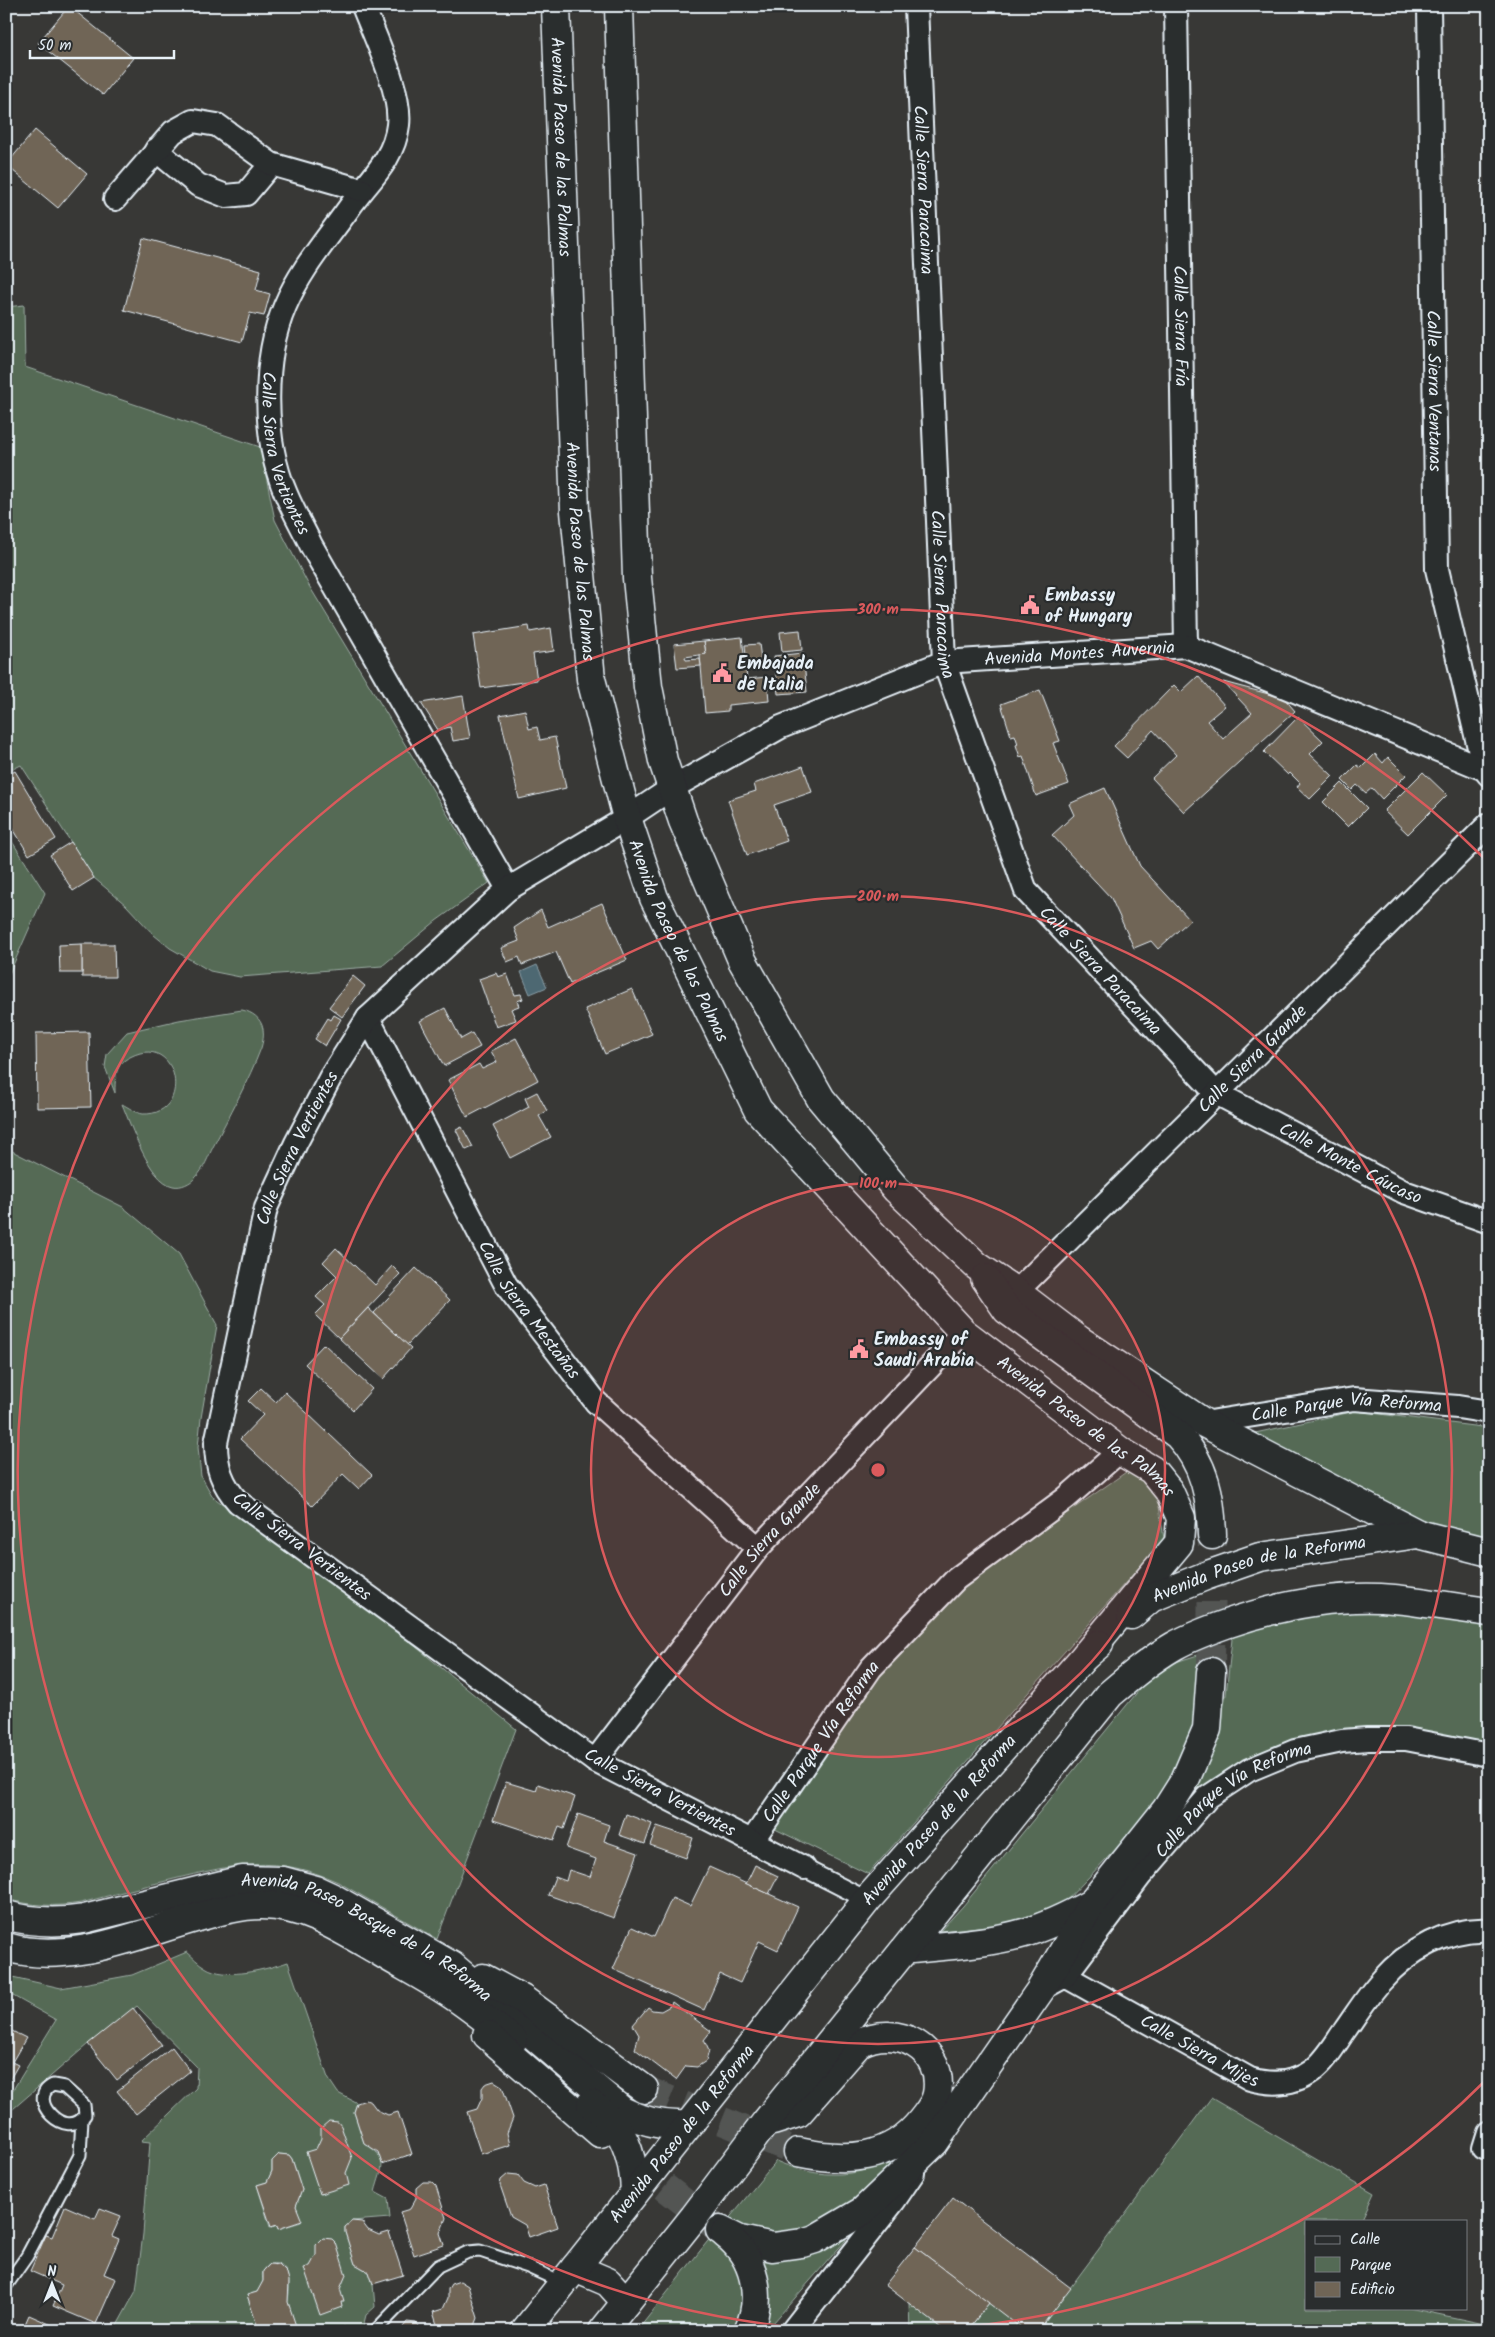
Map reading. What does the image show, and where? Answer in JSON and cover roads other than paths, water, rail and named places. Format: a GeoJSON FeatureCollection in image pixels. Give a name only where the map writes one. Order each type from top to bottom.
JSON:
{"type":"FeatureCollection","features":[{"type":"Feature","properties":{"kind":"main road","name":"Avenida Paseo de las Palmas"},"geometry":{"type":"LineString","coordinates":[[556,6],[575,511],[591,679],[627,818],[654,898],[758,1110],[963,1332],[1120,1451],[1152,1470],[1169,1491],[1181,1518],[1179,1543],[1085,1656]]}},
{"type":"Feature","properties":{"kind":"main road"},"geometry":{"type":"LineString","coordinates":[[619,6],[637,578],[648,687],[663,761],[672,788],[714,898],[742,960],[821,1099],[896,1189],[977,1266],[1016,1292],[1079,1340],[1204,1423],[1418,1534]]}},
{"type":"Feature","properties":{"kind":"main road"},"geometry":{"type":"LineString","coordinates":[[977,1266],[1007,1310],[1178,1435],[1190,1448],[1199,1463],[1207,1488],[1212,1535]]}},
{"type":"Feature","properties":{"kind":"main road","name":"Avenida Paseo de la Reforma"},"geometry":{"type":"LineString","coordinates":[[525,2331],[867,1900],[1085,1656],[1151,1598],[1260,1557],[1418,1534],[1489,1552]]}},
{"type":"Feature","properties":{"kind":"main road"},"geometry":{"type":"LineString","coordinates":[[603,2331],[694,2217],[765,2123],[1110,1694],[1143,1667],[1175,1645],[1212,1630],[1274,1609],[1333,1599],[1393,1599],[1489,1612]]}},
{"type":"Feature","properties":{"kind":"main road"},"geometry":{"type":"LineString","coordinates":[[748,2331],[756,2307],[754,2277],[742,2250],[720,2230],[740,2240],[773,2247],[815,2239],[863,2211],[934,2143],[1041,1989],[1092,1903],[1166,1810],[1185,1780],[1207,1728],[1211,1672]]}},
{"type":"Feature","properties":{"kind":"main road","name":"Avenida Paseo Bosque de la Reforma"},"geometry":{"type":"LineString","coordinates":[[6,1915],[39,1922],[60,1923],[84,1919],[221,1884],[248,1880],[283,1881],[300,1884],[331,1897],[452,1966],[622,2111],[660,2125],[687,2125]]}},
{"type":"Feature","properties":{"kind":"main road"},"geometry":{"type":"LineString","coordinates":[[905,1950],[1000,1938],[1023,1933],[1047,1926],[1092,1903]]}},
{"type":"Feature","properties":{"kind":"main road","name":"Avenida Paseo Bosque de la Reforma"},"geometry":{"type":"LineString","coordinates":[[6,1947],[36,1952],[61,1953],[81,1950],[226,1909],[253,1905],[279,1906],[306,1914],[340,1929],[450,1993],[533,2055],[612,2121],[628,2152],[636,2192]]}},
{"type":"Feature","properties":{"kind":"main road"},"geometry":{"type":"LineString","coordinates":[[452,1966],[488,1980],[522,1998],[644,2089]]}},
{"type":"Feature","properties":{"kind":"main road"},"geometry":{"type":"LineString","coordinates":[[450,1993],[494,2042],[618,2150]]}},
{"type":"Feature","properties":{"kind":"main road"},"geometry":{"type":"LineString","coordinates":[[765,2123],[798,2112],[859,2043],[869,2038],[879,2035],[901,2037],[911,2041],[927,2055],[936,2074],[937,2094],[934,2105],[909,2135],[898,2144],[885,2150],[853,2157],[826,2157],[798,2152]]}},
{"type":"Feature","properties":{"kind":"main road"},"geometry":{"type":"LineString","coordinates":[[624,2331],[683,2251],[694,2217]]}},
{"type":"Feature","properties":{"kind":"main road"},"geometry":{"type":"LineString","coordinates":[[569,2275],[608,2282],[626,2302]]}},
{"type":"Feature","properties":{"kind":"street","name":"Calle Sierra Vertientes"},"geometry":{"type":"LineString","coordinates":[[363,6],[394,90],[398,124],[393,148],[382,168],[362,190],[304,271],[285,306],[274,339],[268,385],[271,438],[285,493],[311,545],[508,889]]}},
{"type":"Feature","properties":{"kind":"street","name":"Calle Sierra Paracaima"},"geometry":{"type":"LineString","coordinates":[[916,6],[944,662],[1026,891],[1216,1093]]}},
{"type":"Feature","properties":{"kind":"street","name":"Calle Sierra Fría"},"geometry":{"type":"LineString","coordinates":[[1176,6],[1186,646]]}},
{"type":"Feature","properties":{"kind":"street","name":"Calle Sierra Ventanas"},"geometry":{"type":"LineString","coordinates":[[1429,6],[1436,569],[1487,772]]}},
{"type":"Feature","properties":{"kind":"street"},"geometry":{"type":"LineString","coordinates":[[115,199],[173,132],[193,121],[218,125],[270,164],[362,190]]}},
{"type":"Feature","properties":{"kind":"street"},"geometry":{"type":"LineString","coordinates":[[156,150],[198,185],[226,196],[246,194],[270,164]]}},
{"type":"Feature","properties":{"kind":"street","name":"Avenida Montes Auvernia"},"geometry":{"type":"LineString","coordinates":[[627,818],[672,788],[781,727],[944,662],[1186,646],[1487,772]]}},
{"type":"Feature","properties":{"kind":"street","name":"Calle Sierra Vertientes"},"geometry":{"type":"LineString","coordinates":[[627,818],[508,889],[368,1018],[326,1086],[296,1143],[266,1208],[216,1443],[218,1469],[229,1492],[238,1502],[594,1761],[867,1900]]}},
{"type":"Feature","properties":{"kind":"street","name":"Calle Sierra Grande"},"geometry":{"type":"LineString","coordinates":[[1016,1292],[1489,824]]}},
{"type":"Feature","properties":{"kind":"street","name":"Calle Sierra Mestañas"},"geometry":{"type":"LineString","coordinates":[[368,1018],[506,1286],[596,1402],[758,1548]]}},
{"type":"Feature","properties":{"kind":"street","name":"Calle Monte Cáucaso"},"geometry":{"type":"LineString","coordinates":[[1216,1093],[1404,1192],[1489,1222]]}},
{"type":"Feature","properties":{"kind":"street","name":"Calle Sierra Grande"},"geometry":{"type":"LineString","coordinates":[[594,1761],[758,1548],[963,1332]]}},
{"type":"Feature","properties":{"kind":"street","name":"Calle Parque Vía Reforma"},"geometry":{"type":"LineString","coordinates":[[1204,1423],[1354,1399],[1458,1407],[1489,1412]]}},
{"type":"Feature","properties":{"kind":"street","name":"Calle Parque Vía Reforma"},"geometry":{"type":"LineString","coordinates":[[752,1841],[870,1668],[956,1579],[1065,1499],[1120,1451]]}},
{"type":"Feature","properties":{"kind":"street","name":"Calle Parque Vía Reforma"},"geometry":{"type":"LineString","coordinates":[[1041,1989],[1065,1976],[1141,1875],[1208,1796],[1249,1770],[1295,1751],[1342,1741],[1367,1739],[1406,1739],[1489,1755]]}},
{"type":"Feature","properties":{"kind":"street","name":"Calle Sierra Mijes"},"geometry":{"type":"LineString","coordinates":[[1065,1976],[1250,2078],[1263,2083],[1277,2084],[1302,2077],[1321,2062],[1381,1981],[1406,1958],[1440,1939],[1459,1933],[1489,1930]]}},
{"type":"Feature","properties":{"kind":"street"},"geometry":{"type":"LineString","coordinates":[[792,2331],[894,2201],[934,2143]]}},
{"type":"Feature","properties":{"kind":"lane"},"geometry":{"type":"LineString","coordinates":[[6,2286],[27,2256],[80,2155],[82,2119]]}},
{"type":"Feature","properties":{"kind":"lane"},"geometry":{"type":"LineString","coordinates":[[377,2329],[438,2266],[468,2252],[489,2254],[528,2267],[569,2275]]}},
{"type":"Feature","properties":{"kind":"water"},"geometry":{"type":"Polygon","coordinates":[[[537,965],[547,987],[530,994],[521,972],[537,965]]]}},
{"type":"Feature","properties":{"kind":"tunnel"},"geometry":{"type":"LineString","coordinates":[[1211,1672],[1212,1535]]}},
{"type":"Feature","properties":{"kind":"tunnel"},"geometry":{"type":"LineString","coordinates":[[644,2089],[798,2152]]}},
{"type":"Feature","properties":{"kind":"tunnel"},"geometry":{"type":"LineString","coordinates":[[631,2161],[720,2230]]}},
{"type":"Feature","properties":{"kind":"place","name":"Embassy of Hungary"},"geometry":{"type":"Point","coordinates":[1030,605]}},
{"type":"Feature","properties":{"kind":"place","name":"Embajada de Italia"},"geometry":{"type":"Point","coordinates":[722,673]}},
{"type":"Feature","properties":{"kind":"place","name":"Embassy of Saudi Arabia"},"geometry":{"type":"Point","coordinates":[859,1349]}}]}
